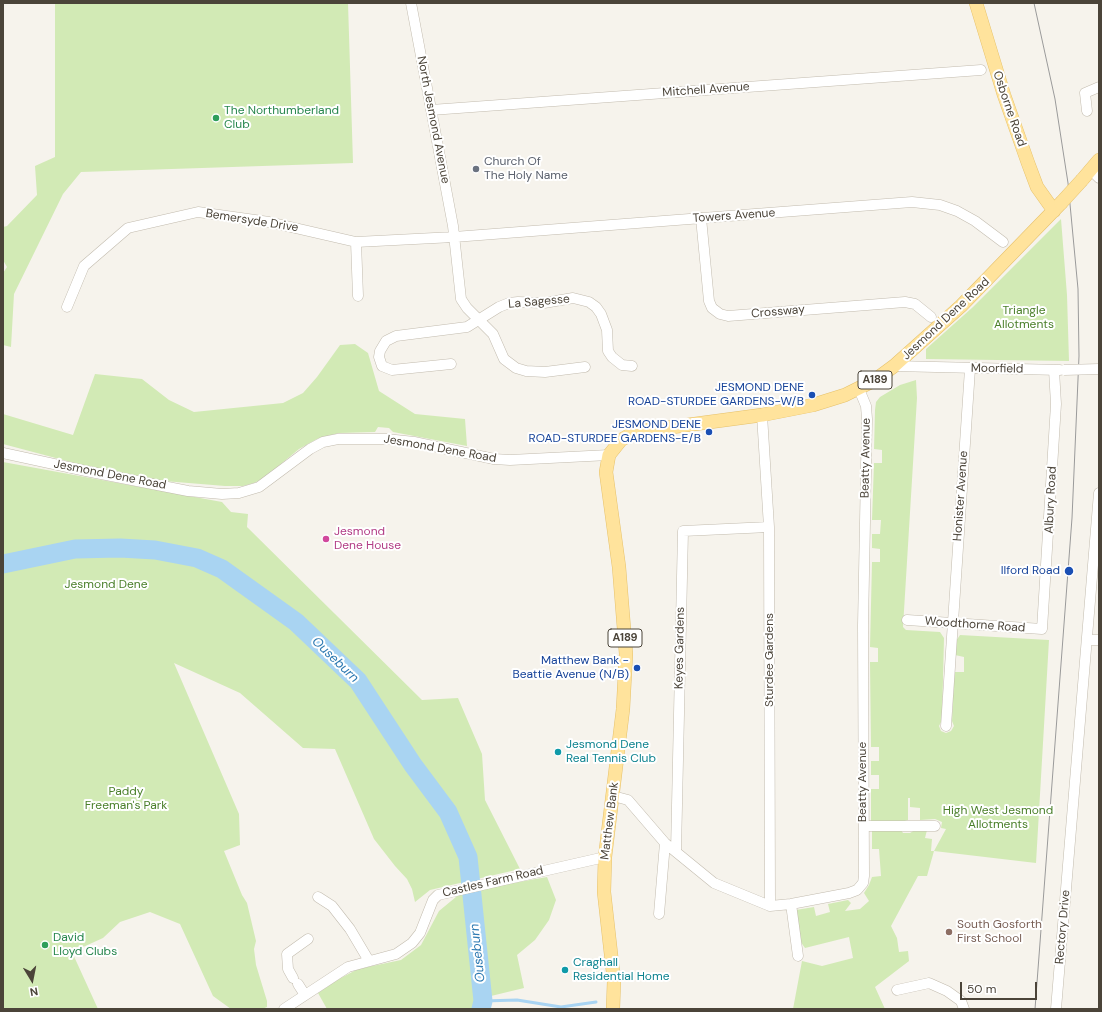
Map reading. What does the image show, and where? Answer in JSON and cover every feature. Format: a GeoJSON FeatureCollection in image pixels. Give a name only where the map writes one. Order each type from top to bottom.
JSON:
{"type":"FeatureCollection","features":[{"type":"Feature","properties":{"kind":"main road","name":"Osborne Road"},"geometry":{"type":"LineString","coordinates":[[976,3],[1004,95],[1037,187],[1057,207]]}},
{"type":"Feature","properties":{"kind":"main road","name":"Jesmond Dene Road"},"geometry":{"type":"LineString","coordinates":[[609,455],[621,440],[636,432],[762,415],[813,405],[859,389],[875,380],[894,366],[984,283],[1082,180],[1096,169]]}},
{"type":"Feature","properties":{"kind":"main road","name":"Matthew Bank"},"geometry":{"type":"LineString","coordinates":[[609,455],[606,472],[619,567],[626,654],[623,709],[605,857],[604,892],[614,981],[615,1009]]}},
{"type":"Feature","properties":{"kind":"street","name":"North Jesmond Avenue"},"geometry":{"type":"LineString","coordinates":[[412,3],[454,236]]}},
{"type":"Feature","properties":{"kind":"street","name":"Mitchell Avenue"},"geometry":{"type":"LineString","coordinates":[[431,110],[981,70]]}},
{"type":"Feature","properties":{"kind":"street"},"geometry":{"type":"LineString","coordinates":[[1087,111],[1085,93],[1099,88]]}},
{"type":"Feature","properties":{"kind":"street","name":"Towers Avenue"},"geometry":{"type":"LineString","coordinates":[[454,236],[912,202],[940,205],[968,216],[1002,242]]}},
{"type":"Feature","properties":{"kind":"street","name":"Bemersyde Drive"},"geometry":{"type":"LineString","coordinates":[[67,307],[84,266],[128,228],[198,212],[268,222],[356,242],[454,236]]}},
{"type":"Feature","properties":{"kind":"street","name":"Crossway"},"geometry":{"type":"LineString","coordinates":[[701,218],[708,301],[712,308],[720,314],[728,316],[905,302],[915,304],[931,317]]}},
{"type":"Feature","properties":{"kind":"street"},"geometry":{"type":"LineString","coordinates":[[454,236],[461,298],[467,308],[493,334],[504,359],[516,368],[526,371],[545,372],[585,368]]}},
{"type":"Feature","properties":{"kind":"street"},"geometry":{"type":"LineString","coordinates":[[356,242],[358,296]]}},
{"type":"Feature","properties":{"kind":"street","name":"La Sagesse"},"geometry":{"type":"LineString","coordinates":[[451,364],[392,370],[382,366],[379,357],[382,346],[390,338],[459,329],[479,320],[499,307],[509,303],[544,303],[573,298],[582,299],[592,304],[601,314],[607,330],[607,345],[612,357],[622,365],[632,366]]}},
{"type":"Feature","properties":{"kind":"street","name":"Moorfield"},"geometry":{"type":"LineString","coordinates":[[894,366],[970,369],[1099,369]]}},
{"type":"Feature","properties":{"kind":"street","name":"Honister Avenue"},"geometry":{"type":"LineString","coordinates":[[946,726],[970,369]]}},
{"type":"Feature","properties":{"kind":"street","name":"Albury Road"},"geometry":{"type":"LineString","coordinates":[[1042,629],[1059,370]]}},
{"type":"Feature","properties":{"kind":"street","name":"Beatty Avenue"},"geometry":{"type":"LineString","coordinates":[[613,796],[628,800],[665,843],[714,883],[770,906],[792,904],[857,890],[862,883],[864,876],[863,625],[867,419],[866,406],[859,389]]}},
{"type":"Feature","properties":{"kind":"street","name":"Sturdee Gardens"},"geometry":{"type":"LineString","coordinates":[[762,415],[769,527],[770,906]]}},
{"type":"Feature","properties":{"kind":"street","name":"Jesmond Dene Road"},"geometry":{"type":"LineString","coordinates":[[3,453],[188,491],[228,494],[239,493],[259,487],[310,449],[323,442],[338,439],[386,438],[414,442],[488,458],[510,460],[609,455]]}},
{"type":"Feature","properties":{"kind":"street"},"geometry":{"type":"LineString","coordinates":[[1099,493],[1087,640],[1099,640]]}},
{"type":"Feature","properties":{"kind":"street","name":"Keyes Gardens"},"geometry":{"type":"LineString","coordinates":[[676,851],[683,531],[769,527]]}},
{"type":"Feature","properties":{"kind":"street","name":"Woodthorne Road"},"geometry":{"type":"LineString","coordinates":[[908,620],[1042,629]]}},
{"type":"Feature","properties":{"kind":"street","name":"Rectory Drive"},"geometry":{"type":"LineString","coordinates":[[1056,1009],[1087,640]]}},
{"type":"Feature","properties":{"kind":"street"},"geometry":{"type":"LineString","coordinates":[[864,826],[935,826]]}},
{"type":"Feature","properties":{"kind":"street"},"geometry":{"type":"LineString","coordinates":[[659,914],[665,843]]}},
{"type":"Feature","properties":{"kind":"street","name":"Castles Farm Road"},"geometry":{"type":"LineString","coordinates":[[284,1009],[348,967],[396,954],[412,943],[420,933],[432,900],[438,895],[445,892],[605,857]]}},
{"type":"Feature","properties":{"kind":"street"},"geometry":{"type":"LineString","coordinates":[[318,897],[332,906],[350,929],[368,961]]}},
{"type":"Feature","properties":{"kind":"street"},"geometry":{"type":"LineString","coordinates":[[792,904],[798,956]]}},
{"type":"Feature","properties":{"kind":"street"},"geometry":{"type":"LineString","coordinates":[[305,995],[288,969],[287,954],[308,939]]}},
{"type":"Feature","properties":{"kind":"street"},"geometry":{"type":"LineString","coordinates":[[897,990],[929,983],[947,991],[961,1001],[964,1009]]}},
{"type":"Feature","properties":{"kind":"green space","name":"The Northumberland Club"},"geometry":{"type":"Polygon","coordinates":[[[55,3],[348,3],[353,163],[81,172],[63,194],[14,294],[11,347],[3,345],[3,273],[7,267],[3,260],[3,227],[7,226],[37,195],[35,166],[55,157],[55,3]]]}},
{"type":"Feature","properties":{"kind":"green space","name":"Triangle Allotments"},"geometry":{"type":"Polygon","coordinates":[[[1061,219],[1067,295],[1069,361],[926,359],[926,349],[973,307],[1061,219]]]}},
{"type":"Feature","properties":{"kind":"green space"},"geometry":{"type":"Polygon","coordinates":[[[355,344],[368,353],[379,391],[415,414],[465,419],[467,446],[393,432],[389,428],[378,427],[375,432],[339,433],[317,439],[299,449],[264,478],[254,483],[243,486],[225,486],[152,480],[82,465],[3,444],[3,414],[73,435],[95,374],[142,379],[169,400],[194,412],[283,403],[303,393],[317,377],[340,345],[355,344]]]}},
{"type":"Feature","properties":{"kind":"green space","name":"High West Jesmond Allotments"},"geometry":{"type":"Polygon","coordinates":[[[916,380],[917,398],[903,627],[906,630],[940,632],[944,638],[942,720],[939,726],[941,731],[946,733],[951,731],[954,726],[952,721],[954,672],[964,672],[964,657],[955,655],[956,641],[960,635],[1049,640],[1036,863],[934,851],[946,829],[941,828],[942,822],[935,819],[920,820],[920,808],[910,807],[910,798],[908,798],[908,820],[901,822],[871,823],[871,789],[879,789],[879,775],[871,775],[871,761],[879,761],[879,747],[871,747],[870,662],[878,662],[878,648],[870,647],[872,562],[880,562],[880,549],[872,548],[872,534],[880,534],[881,520],[872,520],[874,463],[882,463],[882,450],[874,449],[875,410],[876,402],[880,397],[900,385],[916,380]]]}},
{"type":"Feature","properties":{"kind":"green space"},"geometry":{"type":"Polygon","coordinates":[[[3,462],[222,502],[231,512],[248,514],[247,527],[422,700],[458,698],[482,754],[485,800],[520,869],[430,890],[415,902],[412,889],[407,879],[374,839],[335,749],[303,748],[240,693],[174,663],[239,814],[240,845],[224,851],[242,895],[247,903],[256,941],[254,949],[256,965],[267,1001],[267,1007],[262,1009],[231,1009],[213,996],[180,924],[150,912],[120,922],[103,938],[72,952],[98,1009],[3,1009],[3,462]]]}},
{"type":"Feature","properties":{"kind":"green space"},"geometry":{"type":"Polygon","coordinates":[[[872,830],[901,830],[903,833],[910,833],[915,830],[927,830],[925,838],[932,839],[931,851],[934,851],[927,876],[918,876],[891,926],[897,938],[899,952],[908,951],[909,961],[875,987],[885,1009],[793,1009],[802,961],[822,966],[853,958],[849,937],[805,948],[800,941],[796,910],[814,907],[816,916],[830,912],[828,904],[848,900],[851,903],[845,911],[860,909],[869,901],[864,893],[872,877],[881,876],[879,849],[872,849],[872,830]]]}},
{"type":"Feature","properties":{"kind":"green space"},"geometry":{"type":"Polygon","coordinates":[[[547,877],[556,900],[549,920],[535,940],[517,955],[524,988],[491,996],[488,1009],[327,1009],[318,993],[337,980],[358,969],[401,960],[421,945],[439,911],[462,892],[547,877]]]}},
{"type":"Feature","properties":{"kind":"waterway","name":"Ouseburn"},"geometry":{"type":"LineString","coordinates":[[3,564],[75,549],[120,548],[155,550],[197,558],[222,569],[296,622],[358,681],[413,765],[448,812],[468,857],[483,1001],[481,1009]]}},
{"type":"Feature","properties":{"kind":"waterway"},"geometry":{"type":"LineString","coordinates":[[483,1001],[517,1000],[561,1007],[596,1002]]}},
{"type":"Feature","properties":{"kind":"tram line"},"geometry":{"type":"LineString","coordinates":[[1034,3],[1055,99],[1068,183],[1078,289],[1079,356],[1072,518],[1035,1009]]}},
{"type":"Feature","properties":{"kind":"place","name":"The Northumberland Club"},"geometry":{"type":"Point","coordinates":[216,118]}},
{"type":"Feature","properties":{"kind":"place","name":"Church Of The Holy Name"},"geometry":{"type":"Point","coordinates":[476,169]}},
{"type":"Feature","properties":{"kind":"place","name":"JESMOND DENE ROAD-STURDEE GARDENS-W/B"},"geometry":{"type":"Point","coordinates":[812,395]}},
{"type":"Feature","properties":{"kind":"place","name":"JESMOND DENE ROAD-STURDEE GARDENS-E/B"},"geometry":{"type":"Point","coordinates":[709,432]}},
{"type":"Feature","properties":{"kind":"place","name":"Jesmond Dene House"},"geometry":{"type":"Point","coordinates":[326,539]}},
{"type":"Feature","properties":{"kind":"place","name":"Ilford Road"},"geometry":{"type":"Point","coordinates":[1069,571]}},
{"type":"Feature","properties":{"kind":"place","name":"Matthew Bank - Beattie Avenue (N/B)"},"geometry":{"type":"Point","coordinates":[637,668]}},
{"type":"Feature","properties":{"kind":"place","name":"Jesmond Dene Real Tennis Club"},"geometry":{"type":"Point","coordinates":[558,752]}},
{"type":"Feature","properties":{"kind":"place","name":"South Gosforth First School"},"geometry":{"type":"Point","coordinates":[949,932]}},
{"type":"Feature","properties":{"kind":"place","name":"David Lloyd Clubs"},"geometry":{"type":"Point","coordinates":[45,945]}},
{"type":"Feature","properties":{"kind":"place","name":"Craghall Residential Home"},"geometry":{"type":"Point","coordinates":[565,970]}},
{"type":"Feature","properties":{"kind":"park label","name":"Jesmond Dene"},"geometry":{"type":"Point","coordinates":[106,585]}},
{"type":"Feature","properties":{"kind":"park label","name":"Paddy Freeman's Park"},"geometry":{"type":"Point","coordinates":[126,799]}}]}
